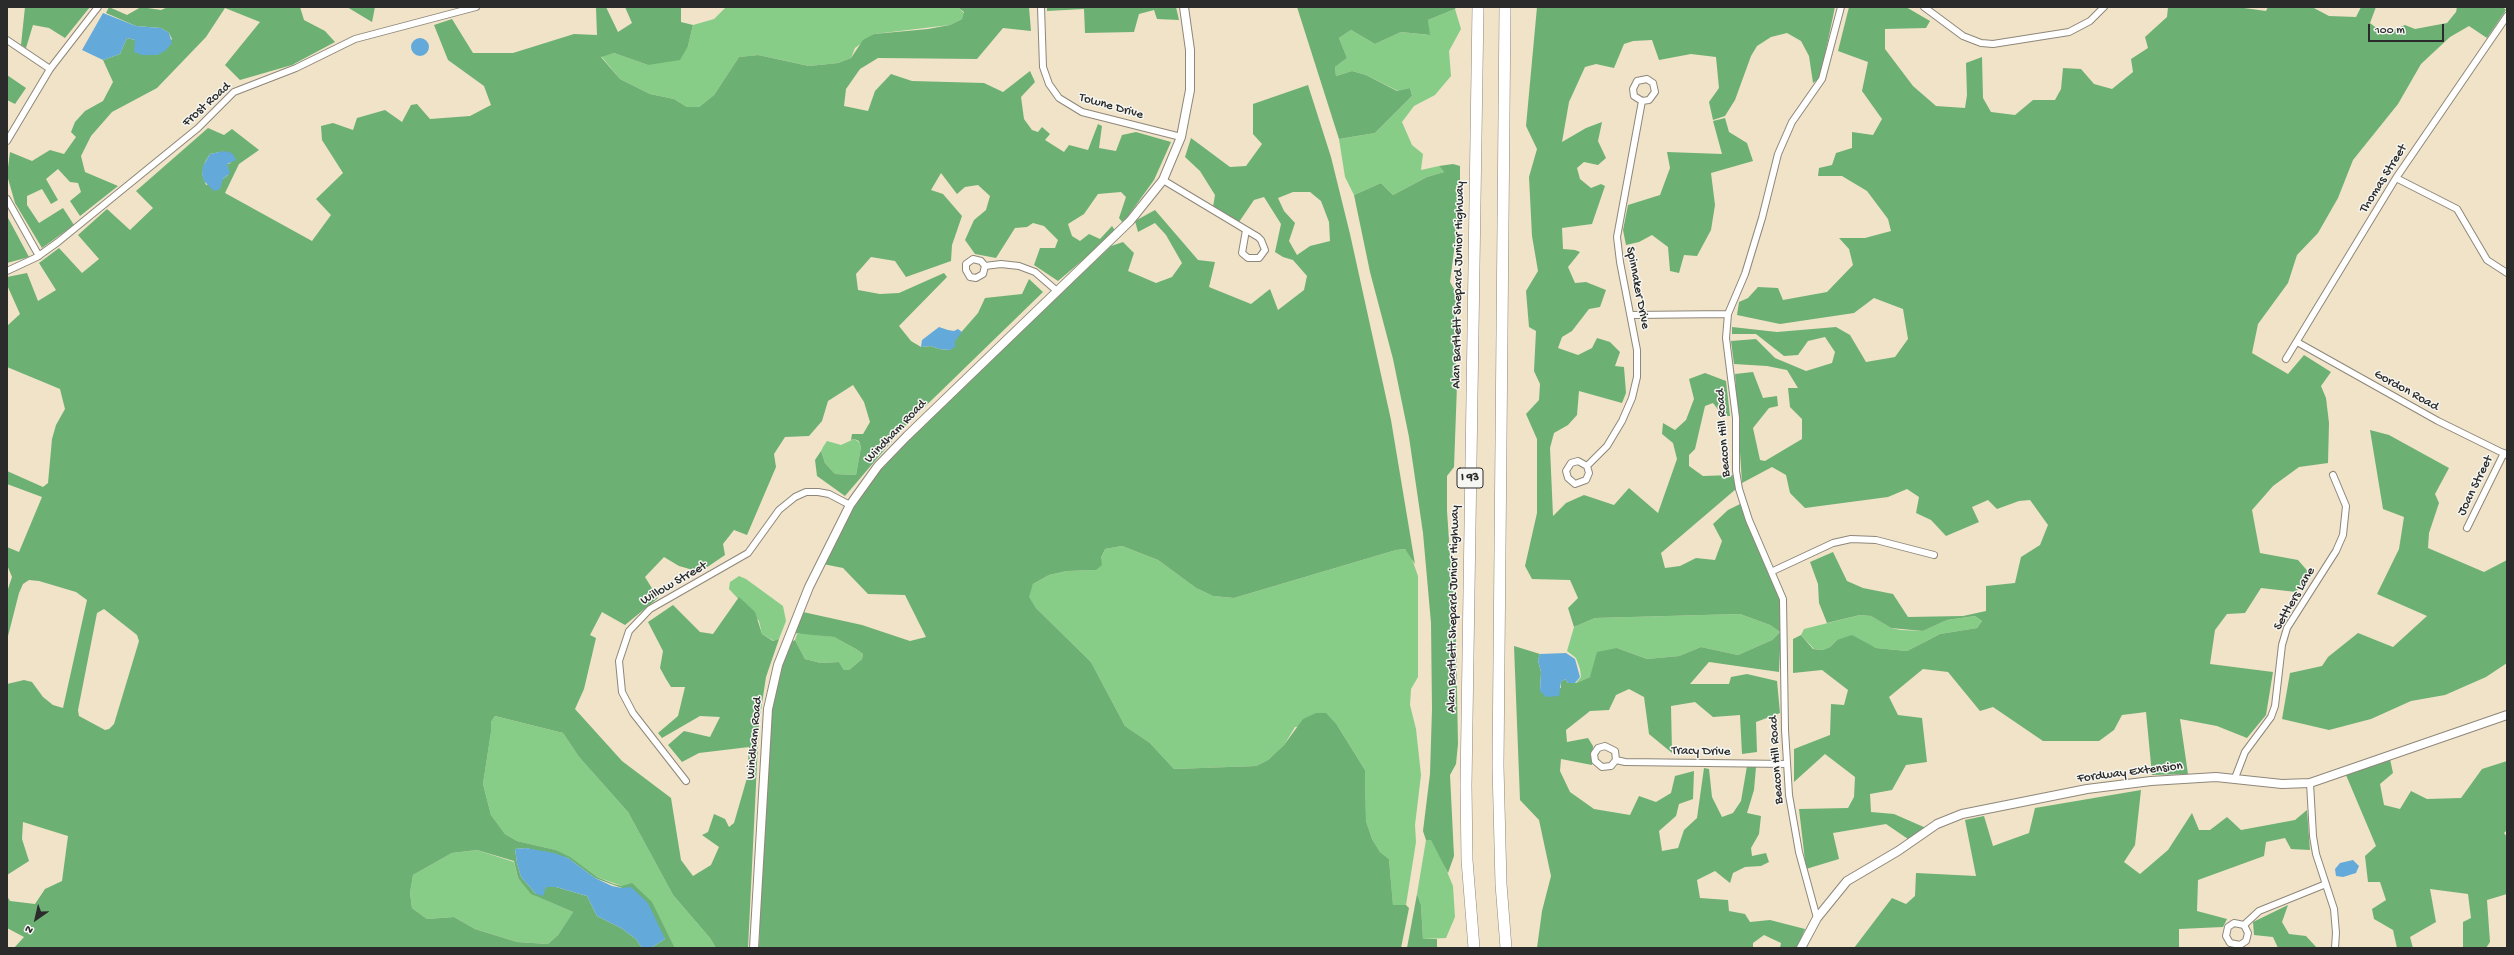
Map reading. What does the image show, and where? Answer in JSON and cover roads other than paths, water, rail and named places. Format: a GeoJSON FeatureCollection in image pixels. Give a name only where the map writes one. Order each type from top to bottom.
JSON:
{"type":"FeatureCollection","features":[{"type":"Feature","properties":{"kind":"highway","name":"Alan Bartlett Shepard Junior Highway"},"geometry":{"type":"LineString","coordinates":[[1474,948],[1467,860],[1466,785],[1478,7]]}},
{"type":"Feature","properties":{"kind":"highway","name":"I 93"},"geometry":{"type":"LineString","coordinates":[[1505,7],[1498,810],[1501,884],[1506,948]]}},
{"type":"Feature","properties":{"kind":"street"},"geometry":{"type":"LineString","coordinates":[[7,141],[50,69],[98,7]]}},
{"type":"Feature","properties":{"kind":"street","name":"Frost Road"},"geometry":{"type":"LineString","coordinates":[[7,271],[39,256],[198,128],[234,92],[296,68],[355,38],[476,7]]}},
{"type":"Feature","properties":{"kind":"street","name":"Towne Drive"},"geometry":{"type":"LineString","coordinates":[[1042,7],[1043,67],[1048,84],[1059,98],[1082,112],[1181,137]]}},
{"type":"Feature","properties":{"kind":"street","name":"Windham Road"},"geometry":{"type":"LineString","coordinates":[[754,948],[766,729],[772,688],[786,643],[804,599],[850,505],[892,450],[1130,221],[1163,180],[1181,137],[1188,106],[1191,71],[1184,7]]}},
{"type":"Feature","properties":{"kind":"street","name":"Beacon Hill Road"},"geometry":{"type":"LineString","coordinates":[[1817,918],[1793,825],[1786,764],[1784,609],[1780,590],[1749,520],[1736,471],[1736,418],[1726,338],[1728,314],[1745,274],[1784,138],[1822,79],[1841,7]]}},
{"type":"Feature","properties":{"kind":"street"},"geometry":{"type":"LineString","coordinates":[[1924,7],[1963,36],[1981,43],[1993,44],[2069,32],[2090,21],[2104,7]]}},
{"type":"Feature","properties":{"kind":"street","name":"Thomas Street"},"geometry":{"type":"LineString","coordinates":[[2286,359],[2396,178],[2507,16]]}},
{"type":"Feature","properties":{"kind":"street"},"geometry":{"type":"LineString","coordinates":[[7,40],[50,69]]}},
{"type":"Feature","properties":{"kind":"street","name":"Spinnaker Drive"},"geometry":{"type":"LineString","coordinates":[[1587,466],[1598,456],[1614,436],[1634,390],[1638,356],[1618,254],[1618,229],[1642,101]]}},
{"type":"Feature","properties":{"kind":"street"},"geometry":{"type":"LineString","coordinates":[[2396,178],[2452,205],[2460,213],[2487,260],[2507,273]]}},
{"type":"Feature","properties":{"kind":"street"},"geometry":{"type":"LineString","coordinates":[[1163,180],[1246,230],[1264,243],[1264,253],[1259,258],[1248,258],[1242,253],[1246,230]]}},
{"type":"Feature","properties":{"kind":"street"},"geometry":{"type":"LineString","coordinates":[[7,199],[39,256]]}},
{"type":"Feature","properties":{"kind":"street"},"geometry":{"type":"LineString","coordinates":[[984,266],[1007,264],[1024,267],[1040,276],[1057,291]]}},
{"type":"Feature","properties":{"kind":"street"},"geometry":{"type":"LineString","coordinates":[[1631,315],[1728,314]]}},
{"type":"Feature","properties":{"kind":"street","name":"Gordon Road"},"geometry":{"type":"LineString","coordinates":[[2297,342],[2438,421],[2506,454]]}},
{"type":"Feature","properties":{"kind":"street","name":"Joan Street"},"geometry":{"type":"LineString","coordinates":[[2467,528],[2506,454]]}},
{"type":"Feature","properties":{"kind":"street","name":"Settlers Lane"},"geometry":{"type":"LineString","coordinates":[[2235,778],[2245,752],[2271,717],[2275,706],[2282,645],[2287,628],[2336,551],[2343,535],[2346,506],[2334,475]]}},
{"type":"Feature","properties":{"kind":"street","name":"Willow Street"},"geometry":{"type":"LineString","coordinates":[[686,781],[633,713],[622,692],[619,661],[629,631],[650,609],[748,553],[779,510],[794,497],[806,492],[823,492],[850,505]]}},
{"type":"Feature","properties":{"kind":"street"},"geometry":{"type":"LineString","coordinates":[[1772,571],[1833,543],[1851,539],[1876,540],[1934,555]]}},
{"type":"Feature","properties":{"kind":"street","name":"Fordway Extension"},"geometry":{"type":"LineString","coordinates":[[1801,948],[1817,918],[1847,881],[1893,854],[1937,824],[1962,814],[1999,805],[2122,784],[2204,778],[2235,778],[2282,784],[2310,783],[2507,715]]}},
{"type":"Feature","properties":{"kind":"street","name":"Tracy Drive"},"geometry":{"type":"LineString","coordinates":[[1616,760],[1628,762],[1786,764]]}},
{"type":"Feature","properties":{"kind":"street"},"geometry":{"type":"LineString","coordinates":[[2310,783],[2315,848],[2336,921],[2335,948]]}},
{"type":"Feature","properties":{"kind":"street"},"geometry":{"type":"LineString","coordinates":[[2244,925],[2266,907],[2326,884]]}},
{"type":"Feature","properties":{"kind":"water"},"geometry":{"type":"Polygon","coordinates":[[[103,13],[136,26],[161,28],[169,33],[172,43],[165,51],[157,55],[142,55],[134,52],[135,40],[127,38],[120,54],[103,60],[82,50],[103,13]]]}},
{"type":"Feature","properties":{"kind":"water"},"geometry":{"type":"Polygon","coordinates":[[[420,38],[426,41],[429,47],[426,53],[420,56],[414,53],[411,47],[414,41],[420,38]]]}},
{"type":"Feature","properties":{"kind":"water"},"geometry":{"type":"Polygon","coordinates":[[[224,151],[232,153],[236,160],[227,164],[230,173],[223,179],[220,189],[214,191],[204,181],[202,174],[203,166],[210,154],[224,151]]]}},
{"type":"Feature","properties":{"kind":"water"},"geometry":{"type":"Polygon","coordinates":[[[939,327],[954,331],[958,329],[962,332],[955,341],[955,347],[950,350],[939,349],[931,346],[921,347],[922,340],[939,327]]]}},
{"type":"Feature","properties":{"kind":"water"},"geometry":{"type":"Polygon","coordinates":[[[1566,653],[1575,659],[1580,677],[1575,683],[1568,683],[1565,679],[1561,682],[1559,696],[1546,697],[1540,691],[1541,672],[1538,660],[1540,654],[1566,653]]]}},
{"type":"Feature","properties":{"kind":"water"},"geometry":{"type":"Polygon","coordinates":[[[526,848],[554,853],[568,858],[595,878],[612,886],[622,888],[631,887],[648,903],[665,939],[651,948],[642,948],[636,939],[621,928],[597,916],[587,896],[556,887],[546,887],[543,896],[536,894],[521,877],[517,863],[515,849],[526,848]]]}},
{"type":"Feature","properties":{"kind":"water"},"geometry":{"type":"Polygon","coordinates":[[[2353,860],[2359,866],[2356,873],[2343,877],[2336,876],[2335,869],[2340,863],[2353,860]]]}}]}
